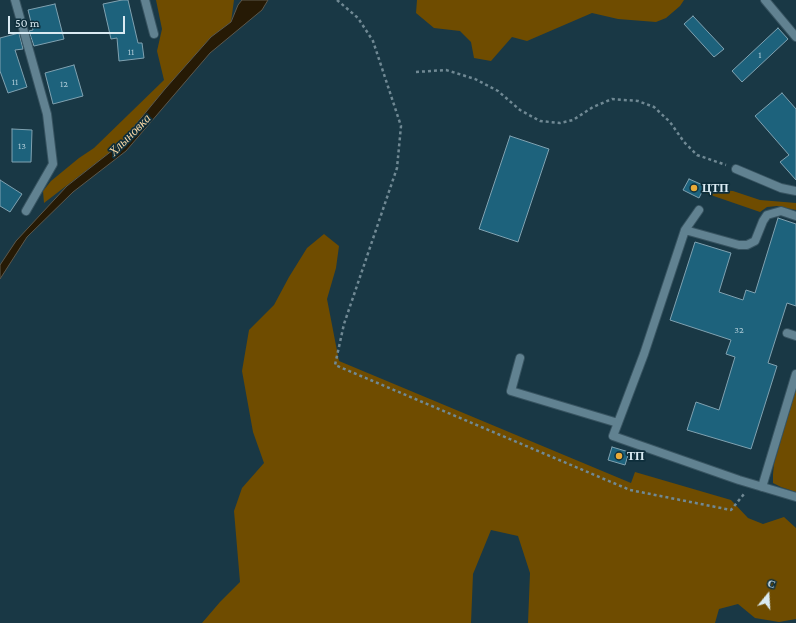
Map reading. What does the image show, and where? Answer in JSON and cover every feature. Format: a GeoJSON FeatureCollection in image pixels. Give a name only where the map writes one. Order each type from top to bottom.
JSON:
{"type":"FeatureCollection","features":[{"type":"Feature","properties":{"kind":"street"},"geometry":{"type":"LineString","coordinates":[[15,0],[47,114],[53,164],[26,211]]}},
{"type":"Feature","properties":{"kind":"street"},"geometry":{"type":"LineString","coordinates":[[145,0],[154,34]]}},
{"type":"Feature","properties":{"kind":"street"},"geometry":{"type":"LineString","coordinates":[[765,0],[796,37]]}},
{"type":"Feature","properties":{"kind":"street"},"geometry":{"type":"LineString","coordinates":[[736,169],[781,188],[796,191]]}},
{"type":"Feature","properties":{"kind":"street"},"geometry":{"type":"LineString","coordinates":[[699,210],[685,230],[644,354],[613,436],[762,487],[796,497]]}},
{"type":"Feature","properties":{"kind":"street"},"geometry":{"type":"LineString","coordinates":[[685,230],[739,245],[747,245],[755,241],[767,215],[780,211],[796,216]]}},
{"type":"Feature","properties":{"kind":"street"},"geometry":{"type":"LineString","coordinates":[[787,333],[796,336]]}},
{"type":"Feature","properties":{"kind":"street"},"geometry":{"type":"LineString","coordinates":[[520,358],[511,391],[618,423]]}},
{"type":"Feature","properties":{"kind":"street"},"geometry":{"type":"LineString","coordinates":[[762,487],[796,374]]}},
{"type":"Feature","properties":{"kind":"path"},"geometry":{"type":"LineString","coordinates":[[337,0],[358,18],[373,41],[401,126],[397,168],[344,324],[335,365],[630,490],[731,510],[746,490],[762,487]]}},
{"type":"Feature","properties":{"kind":"path"},"geometry":{"type":"LineString","coordinates":[[416,72],[446,70],[474,80],[498,91],[520,110],[540,121],[560,124],[573,120],[593,107],[612,99],[638,101],[654,107],[670,122],[684,142],[697,155],[736,169]]}},
{"type":"Feature","properties":{"kind":"shaded area"},"geometry":{"type":"Polygon","coordinates":[[[156,0],[234,0],[231,22],[211,37],[165,89],[118,146],[44,203],[43,191],[51,181],[94,148],[164,80],[157,51],[162,29],[156,0]]]}},
{"type":"Feature","properties":{"kind":"shaded area"},"geometry":{"type":"Polygon","coordinates":[[[417,0],[684,0],[680,6],[666,18],[656,22],[618,19],[592,13],[527,41],[512,37],[491,61],[474,58],[471,42],[460,31],[434,28],[416,13],[417,0]]]}},
{"type":"Feature","properties":{"kind":"shaded area"},"geometry":{"type":"Polygon","coordinates":[[[717,190],[733,191],[760,200],[796,203],[796,210],[777,206],[767,207],[760,212],[702,192],[717,190]]]}},
{"type":"Feature","properties":{"kind":"shaded area"},"geometry":{"type":"Polygon","coordinates":[[[324,234],[339,246],[336,268],[327,299],[339,361],[631,483],[635,472],[731,500],[748,518],[763,524],[784,517],[796,528],[796,619],[779,622],[755,618],[738,604],[719,609],[715,623],[528,623],[530,573],[518,536],[491,530],[473,574],[471,623],[202,623],[240,582],[234,511],[242,488],[264,463],[253,432],[242,371],[249,330],[274,305],[307,248],[324,234]]]}},
{"type":"Feature","properties":{"kind":"shaded area"},"geometry":{"type":"Polygon","coordinates":[[[796,389],[796,492],[773,483],[773,474],[774,464],[796,389]]]}},
{"type":"Feature","properties":{"kind":"water","name":"Хлыновка"},"geometry":{"type":"Polygon","coordinates":[[[242,0],[268,0],[262,10],[210,53],[126,151],[73,192],[27,237],[0,279],[0,265],[16,241],[67,186],[118,146],[165,89],[211,37],[231,22],[238,5],[242,0]]]}},
{"type":"Feature","properties":{"kind":"building"},"geometry":{"type":"Polygon","coordinates":[[[128,0],[138,43],[142,43],[144,58],[119,61],[117,38],[111,39],[103,4],[128,0]]]}},
{"type":"Feature","properties":{"kind":"building"},"geometry":{"type":"Polygon","coordinates":[[[55,4],[64,39],[34,46],[29,31],[33,30],[28,10],[55,4]]]}},
{"type":"Feature","properties":{"kind":"building"},"geometry":{"type":"Polygon","coordinates":[[[693,16],[724,49],[714,57],[684,24],[693,16]]]}},
{"type":"Feature","properties":{"kind":"building"},"geometry":{"type":"Polygon","coordinates":[[[778,28],[788,39],[742,82],[732,71],[778,28]]]}},
{"type":"Feature","properties":{"kind":"building"},"geometry":{"type":"Polygon","coordinates":[[[19,33],[23,49],[15,50],[27,87],[8,93],[0,71],[0,38],[19,33]]]}},
{"type":"Feature","properties":{"kind":"building"},"geometry":{"type":"Polygon","coordinates":[[[74,65],[83,96],[53,104],[45,73],[74,65]]]}},
{"type":"Feature","properties":{"kind":"building"},"geometry":{"type":"Polygon","coordinates":[[[782,93],[796,109],[796,180],[780,162],[789,155],[755,116],[782,93]]]}},
{"type":"Feature","properties":{"kind":"building"},"geometry":{"type":"Polygon","coordinates":[[[12,129],[32,130],[31,162],[12,162],[12,129]]]}},
{"type":"Feature","properties":{"kind":"building"},"geometry":{"type":"Polygon","coordinates":[[[510,136],[549,149],[518,242],[479,229],[510,136]]]}},
{"type":"Feature","properties":{"kind":"building","name":"ЦТП"},"geometry":{"type":"Polygon","coordinates":[[[689,179],[705,186],[699,198],[683,190],[689,179]]]}},
{"type":"Feature","properties":{"kind":"building"},"geometry":{"type":"Polygon","coordinates":[[[0,180],[22,194],[10,212],[0,206],[0,180]]]}},
{"type":"Feature","properties":{"kind":"building"},"geometry":{"type":"Polygon","coordinates":[[[778,218],[796,224],[796,306],[787,303],[768,363],[777,366],[751,449],[687,430],[696,402],[719,410],[735,357],[726,354],[731,340],[670,320],[695,242],[731,253],[719,292],[743,300],[746,290],[755,293],[778,218]]]}},
{"type":"Feature","properties":{"kind":"building","name":"ТП"},"geometry":{"type":"Polygon","coordinates":[[[612,447],[629,452],[625,465],[608,460],[612,447]]]}},
{"type":"Feature","properties":{"kind":"place","name":"ЦТП"},"geometry":{"type":"Point","coordinates":[694,188]}},
{"type":"Feature","properties":{"kind":"place","name":"ТП"},"geometry":{"type":"Point","coordinates":[619,456]}}]}
